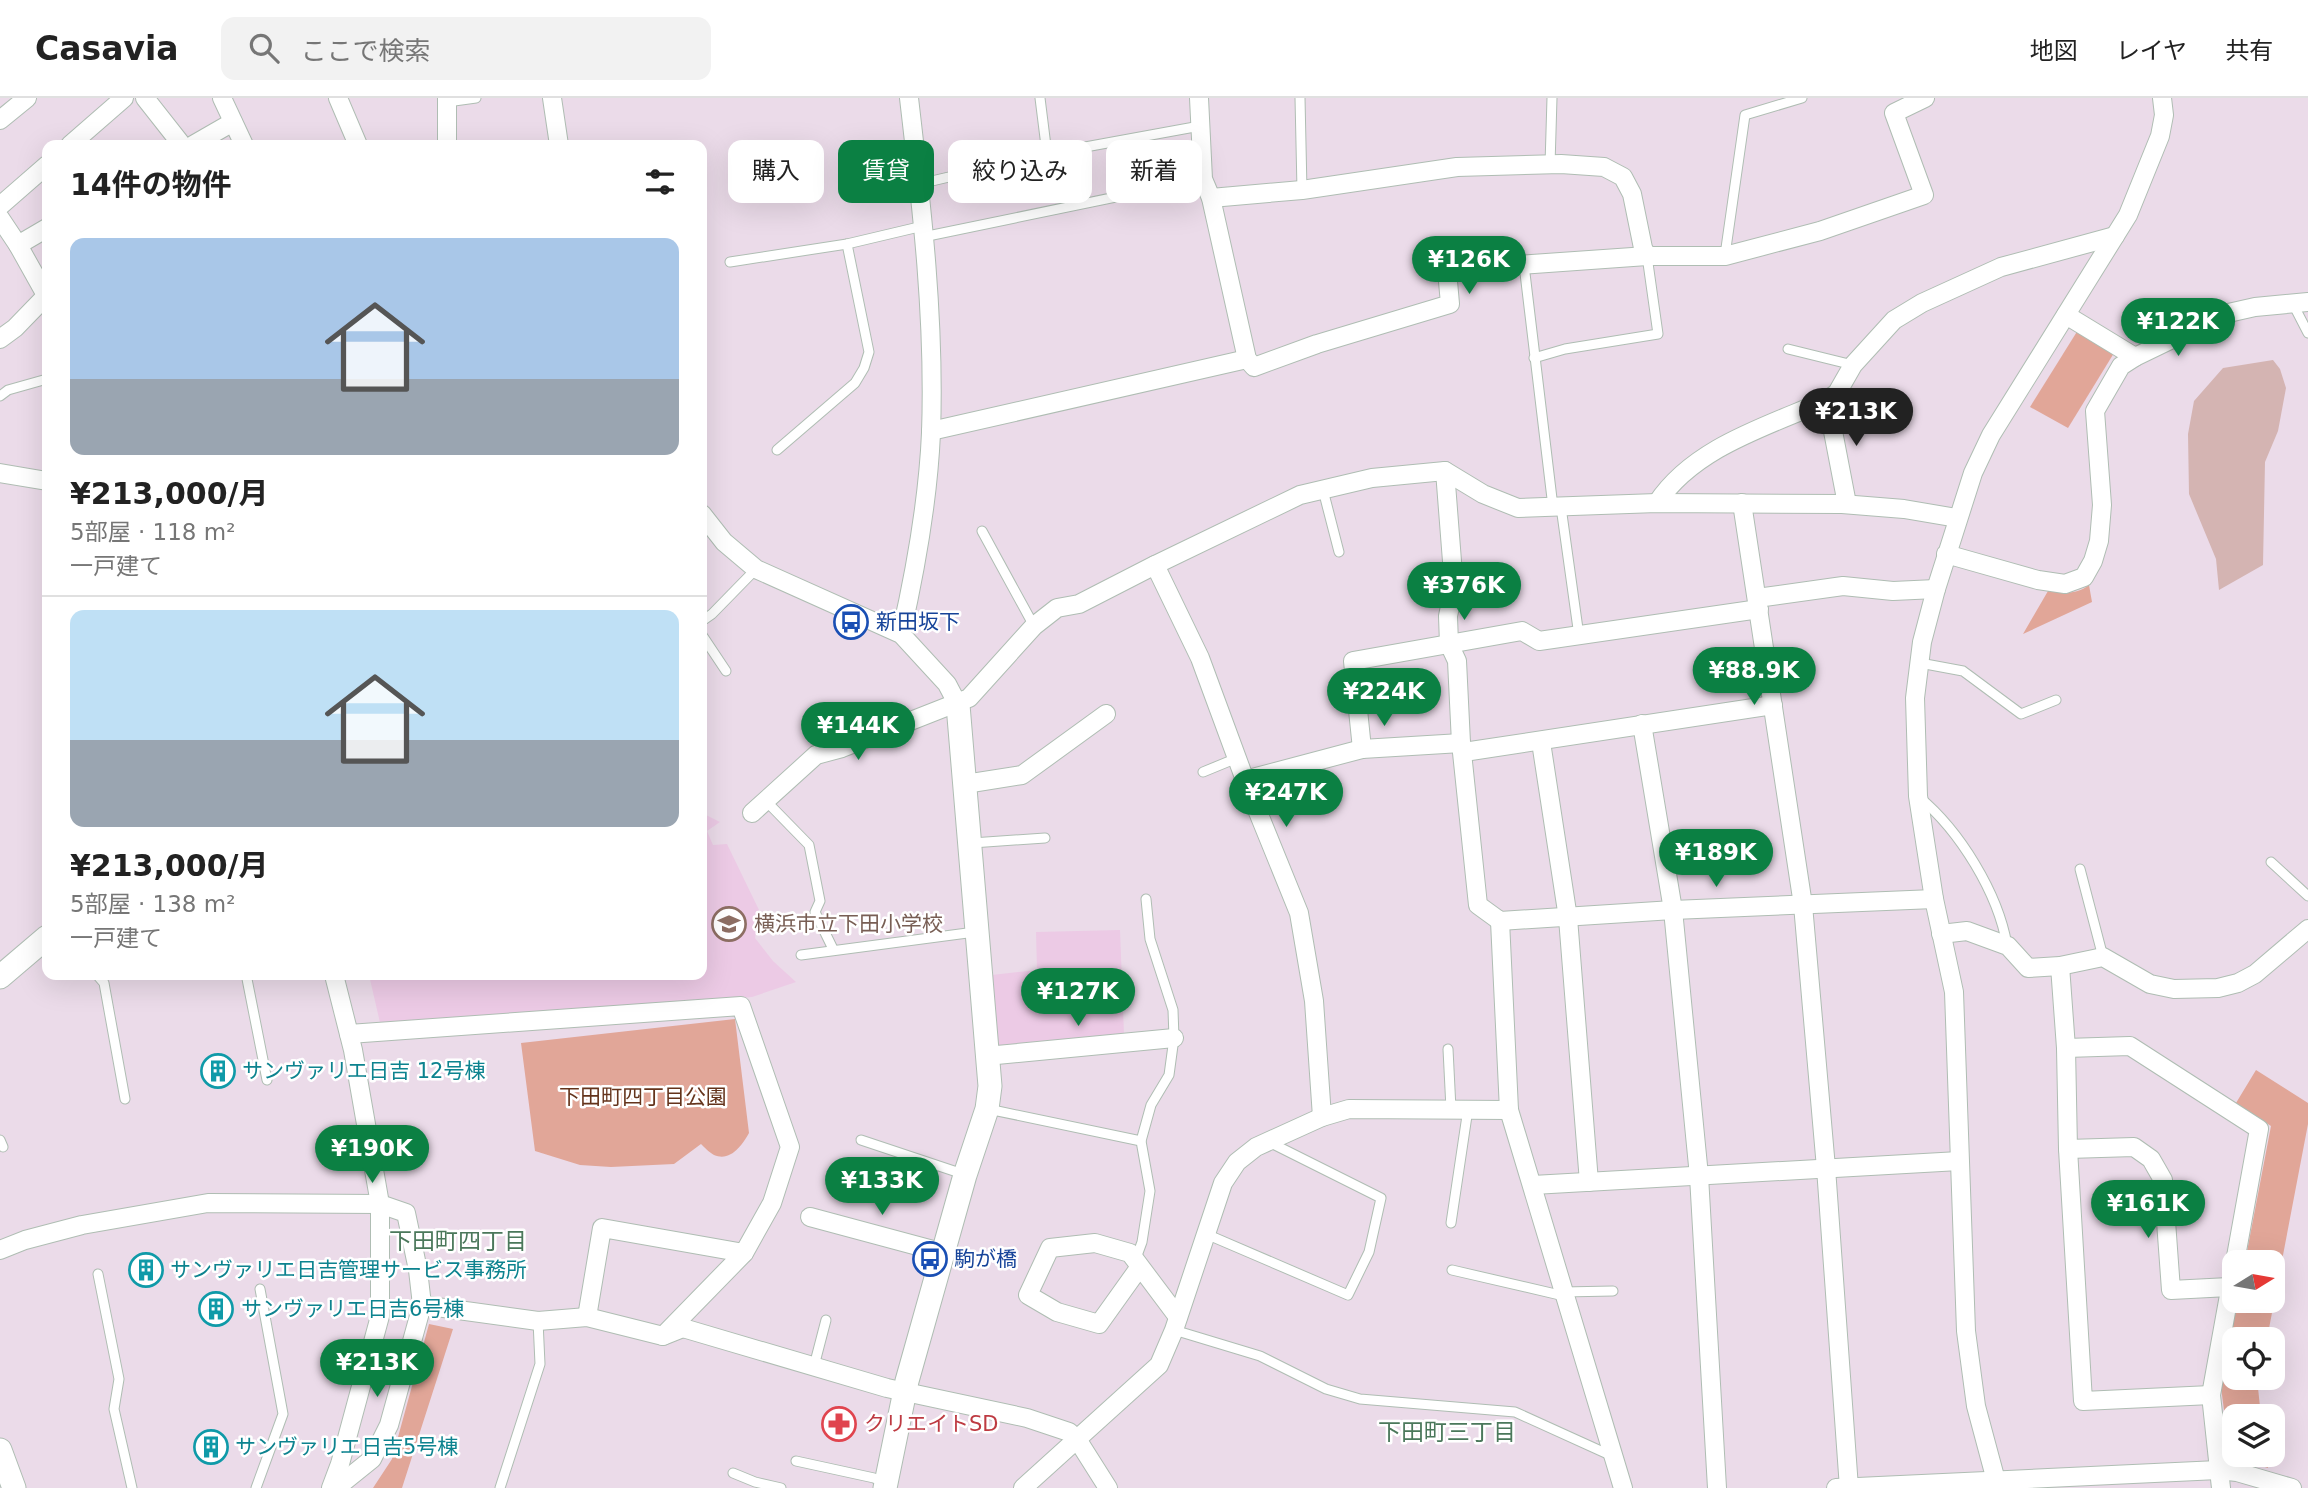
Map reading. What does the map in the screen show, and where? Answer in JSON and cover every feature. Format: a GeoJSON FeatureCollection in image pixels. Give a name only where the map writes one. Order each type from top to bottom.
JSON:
{"type":"FeatureCollection","features":[{"type":"Feature","properties":{"kind":"street"},"geometry":{"type":"LineString","coordinates":[[0,120],[27,98]]}},
{"type":"Feature","properties":{"kind":"street"},"geometry":{"type":"LineString","coordinates":[[76,140],[124,98]]}},
{"type":"Feature","properties":{"kind":"street"},"geometry":{"type":"LineString","coordinates":[[145,98],[178,140]]}},
{"type":"Feature","properties":{"kind":"street"},"geometry":{"type":"LineString","coordinates":[[222,98],[242,140]]}},
{"type":"Feature","properties":{"kind":"street"},"geometry":{"type":"LineString","coordinates":[[338,98],[356,140]]}},
{"type":"Feature","properties":{"kind":"street"},"geometry":{"type":"LineString","coordinates":[[552,98],[558,140]]}},
{"type":"Feature","properties":{"kind":"street"},"geometry":{"type":"LineString","coordinates":[[909,98],[914,140]]}},
{"type":"Feature","properties":{"kind":"street"},"geometry":{"type":"LineString","coordinates":[[1199,98],[1203,179],[1211,198],[1247,359],[1254,367],[1317,344],[1450,304],[1447,270],[1647,256],[1725,256],[1820,230],[1924,195],[1894,113],[1925,98]]}},
{"type":"Feature","properties":{"kind":"street"},"geometry":{"type":"LineString","coordinates":[[1997,1484],[1976,1406],[1966,1331],[1954,992],[1934,899],[1918,796],[1915,698],[1936,589],[1973,473],[1991,435],[2129,215],[2160,136],[2164,115],[2162,98]]}},
{"type":"Feature","properties":{"kind":"street"},"geometry":{"type":"LineString","coordinates":[[447,100],[447,140]]}},
{"type":"Feature","properties":{"kind":"street"},"geometry":{"type":"LineString","coordinates":[[202,140],[233,122]]}},
{"type":"Feature","properties":{"kind":"street"},"geometry":{"type":"LineString","coordinates":[[1211,198],[1302,190],[1457,167],[1604,166],[1623,177],[1632,194],[1647,256]]}},
{"type":"Feature","properties":{"kind":"street"},"geometry":{"type":"LineString","coordinates":[[0,206],[42,169]]}},
{"type":"Feature","properties":{"kind":"street"},"geometry":{"type":"LineString","coordinates":[[901,634],[915,574],[931,432],[931,328],[921,203]]}},
{"type":"Feature","properties":{"kind":"street"},"geometry":{"type":"LineString","coordinates":[[0,218],[42,288]]}},
{"type":"Feature","properties":{"kind":"street"},"geometry":{"type":"LineString","coordinates":[[18,245],[42,231]]}},
{"type":"Feature","properties":{"kind":"street"},"geometry":{"type":"LineString","coordinates":[[1657,502],[1666,489],[1690,467],[1725,446],[1827,401],[1837,393],[1853,365],[1894,320],[1922,303],[2001,267],[2115,236]]}},
{"type":"Feature","properties":{"kind":"street"},"geometry":{"type":"LineString","coordinates":[[0,339],[15,328],[42,299]]}},
{"type":"Feature","properties":{"kind":"street"},"geometry":{"type":"LineString","coordinates":[[1946,554],[2051,582],[2065,584],[2084,577],[2093,562],[2099,541],[2102,505],[2095,411],[2121,366],[2224,314],[2255,307],[2301,303]]}},
{"type":"Feature","properties":{"kind":"street"},"geometry":{"type":"LineString","coordinates":[[2066,315],[2135,357]]}},
{"type":"Feature","properties":{"kind":"street"},"geometry":{"type":"LineString","coordinates":[[931,432],[1247,359]]}},
{"type":"Feature","properties":{"kind":"street"},"geometry":{"type":"LineString","coordinates":[[1827,401],[1847,504]]}},
{"type":"Feature","properties":{"kind":"street"},"geometry":{"type":"LineString","coordinates":[[759,807],[816,755],[958,705],[969,698],[1034,626],[1057,608],[1079,604],[1300,495],[1372,478],[1445,471],[1483,494],[1518,508],[1657,502],[1847,504],[1904,509],[1957,518]]}},
{"type":"Feature","properties":{"kind":"street"},"geometry":{"type":"LineString","coordinates":[[1445,471],[1454,587],[1448,616],[1450,644],[1457,661],[1462,748],[1478,905],[1500,921],[1672,910],[1934,899]]}},
{"type":"Feature","properties":{"kind":"street"},"geometry":{"type":"LineString","coordinates":[[0,473],[42,480]]}},
{"type":"Feature","properties":{"kind":"street"},"geometry":{"type":"LineString","coordinates":[[1742,503],[1803,905],[1826,1168],[1849,1488]]}},
{"type":"Feature","properties":{"kind":"street"},"geometry":{"type":"LineString","coordinates":[[707,520],[724,541],[756,569],[901,634],[947,684],[958,705],[990,1086],[986,1109],[965,1175],[906,1392],[885,1486]]}},
{"type":"Feature","properties":{"kind":"street"},"geometry":{"type":"LineString","coordinates":[[1155,565],[1200,658],[1245,780],[1299,913],[1314,1001],[1322,1118]]}},
{"type":"Feature","properties":{"kind":"street"},"geometry":{"type":"LineString","coordinates":[[1362,749],[1353,661],[1522,631],[1539,641],[1579,636],[1843,586],[1894,591],[1936,589]]}},
{"type":"Feature","properties":{"kind":"street"},"geometry":{"type":"LineString","coordinates":[[1245,780],[1362,749],[1462,748],[1541,742],[1773,705]]}},
{"type":"Feature","properties":{"kind":"street"},"geometry":{"type":"LineString","coordinates":[[965,784],[1022,775],[1106,714]]}},
{"type":"Feature","properties":{"kind":"street"},"geometry":{"type":"LineString","coordinates":[[1642,724],[1672,910],[1699,1176],[1717,1488]]}},
{"type":"Feature","properties":{"kind":"street"},"geometry":{"type":"LineString","coordinates":[[1541,742],[1568,918],[1589,1182]]}},
{"type":"Feature","properties":{"kind":"street"},"geometry":{"type":"LineString","coordinates":[[1500,921],[1509,1110],[1623,1488]]}},
{"type":"Feature","properties":{"kind":"street"},"geometry":{"type":"LineString","coordinates":[[1941,934],[1967,931],[2007,946],[2028,968],[2060,966],[2103,957],[2150,984],[2174,989],[2218,988],[2238,983],[2255,974],[2308,929]]}},
{"type":"Feature","properties":{"kind":"street"},"geometry":{"type":"LineString","coordinates":[[0,977],[42,941]]}},
{"type":"Feature","properties":{"kind":"street"},"geometry":{"type":"LineString","coordinates":[[2060,966],[2082,1401],[2211,1395]]}},
{"type":"Feature","properties":{"kind":"street"},"geometry":{"type":"LineString","coordinates":[[333,1488],[380,1316],[380,1204],[349,1034],[335,980]]}},
{"type":"Feature","properties":{"kind":"street"},"geometry":{"type":"LineString","coordinates":[[349,1034],[741,1006],[790,1147],[772,1203],[744,1253],[663,1336]]}},
{"type":"Feature","properties":{"kind":"street"},"geometry":{"type":"LineString","coordinates":[[986,1056],[1174,1038]]}},
{"type":"Feature","properties":{"kind":"street"},"geometry":{"type":"LineString","coordinates":[[2066,1048],[2130,1046],[2259,1129],[2236,1250]]}},
{"type":"Feature","properties":{"kind":"street"},"geometry":{"type":"LineString","coordinates":[[1023,1488],[1159,1365],[1176,1323],[1223,1183],[1237,1162],[1267,1141],[1349,1109],[1509,1110]]}},
{"type":"Feature","properties":{"kind":"street"},"geometry":{"type":"LineString","coordinates":[[2068,1150],[2134,1147],[2151,1158],[2163,1180],[2171,1290],[2222,1287]]}},
{"type":"Feature","properties":{"kind":"street"},"geometry":{"type":"LineString","coordinates":[[1532,1185],[1959,1161]]}},
{"type":"Feature","properties":{"kind":"street"},"geometry":{"type":"LineString","coordinates":[[0,1250],[24,1240],[82,1225],[208,1203],[380,1204],[406,1213],[418,1270],[422,1306],[389,1425],[372,1459],[333,1488]]}},
{"type":"Feature","properties":{"kind":"street"},"geometry":{"type":"LineString","coordinates":[[810,1217],[944,1253]]}},
{"type":"Feature","properties":{"kind":"street"},"geometry":{"type":"LineString","coordinates":[[587,1317],[602,1228],[744,1253]]}},
{"type":"Feature","properties":{"kind":"street"},"geometry":{"type":"LineString","coordinates":[[1137,1264],[1099,1324],[1057,1312],[1028,1295],[1050,1248],[1095,1243],[1130,1253],[1149,1276],[1176,1323]]}},
{"type":"Feature","properties":{"kind":"street"},"geometry":{"type":"LineString","coordinates":[[422,1306],[538,1321],[587,1317],[663,1336],[683,1328],[906,1392],[1027,1418],[1069,1432],[1077,1439],[1108,1488]]}},
{"type":"Feature","properties":{"kind":"street"},"geometry":{"type":"LineString","coordinates":[[2220,1479],[2211,1395],[2225,1313]]}},
{"type":"Feature","properties":{"kind":"street"},"geometry":{"type":"LineString","coordinates":[[0,1450],[14,1488]]}},
{"type":"Feature","properties":{"kind":"street"},"geometry":{"type":"LineString","coordinates":[[1836,1488],[2220,1479],[2236,1472],[2292,1488]]}},
{"type":"Feature","properties":{"kind":"lane"},"geometry":{"type":"LineString","coordinates":[[447,100],[476,98]]}},
{"type":"Feature","properties":{"kind":"lane"},"geometry":{"type":"LineString","coordinates":[[1040,98],[1045,140]]}},
{"type":"Feature","properties":{"kind":"lane"},"geometry":{"type":"LineString","coordinates":[[1300,98],[1302,190]]}},
{"type":"Feature","properties":{"kind":"lane"},"geometry":{"type":"LineString","coordinates":[[1549,165],[1552,98]]}},
{"type":"Feature","properties":{"kind":"lane"},"geometry":{"type":"LineString","coordinates":[[1725,256],[1745,115],[1802,98]]}},
{"type":"Feature","properties":{"kind":"lane"},"geometry":{"type":"LineString","coordinates":[[1092,146],[1200,126]]}},
{"type":"Feature","properties":{"kind":"lane"},"geometry":{"type":"LineString","coordinates":[[730,262],[923,231],[1203,179]]}},
{"type":"Feature","properties":{"kind":"lane"},"geometry":{"type":"LineString","coordinates":[[777,450],[855,383],[864,368],[869,352],[847,244]]}},
{"type":"Feature","properties":{"kind":"lane"},"geometry":{"type":"LineString","coordinates":[[1534,358],[1565,349],[1658,334],[1647,256]]}},
{"type":"Feature","properties":{"kind":"lane"},"geometry":{"type":"LineString","coordinates":[[1524,265],[1534,358],[1579,636]]}},
{"type":"Feature","properties":{"kind":"lane"},"geometry":{"type":"LineString","coordinates":[[2301,303],[2308,333]]}},
{"type":"Feature","properties":{"kind":"lane"},"geometry":{"type":"LineString","coordinates":[[1788,349],[1853,365]]}},
{"type":"Feature","properties":{"kind":"lane"},"geometry":{"type":"LineString","coordinates":[[0,396],[8,390],[42,380]]}},
{"type":"Feature","properties":{"kind":"lane"},"geometry":{"type":"LineString","coordinates":[[1323,490],[1339,552]]}},
{"type":"Feature","properties":{"kind":"lane"},"geometry":{"type":"LineString","coordinates":[[982,531],[1034,626]]}},
{"type":"Feature","properties":{"kind":"lane"},"geometry":{"type":"LineString","coordinates":[[707,618],[756,569]]}},
{"type":"Feature","properties":{"kind":"lane"},"geometry":{"type":"LineString","coordinates":[[707,642],[726,671]]}},
{"type":"Feature","properties":{"kind":"lane"},"geometry":{"type":"LineString","coordinates":[[1920,663],[1963,671],[2021,714],[2056,700]]}},
{"type":"Feature","properties":{"kind":"lane"},"geometry":{"type":"LineString","coordinates":[[1203,772],[1237,758]]}},
{"type":"Feature","properties":{"kind":"lane"},"geometry":{"type":"LineString","coordinates":[[1918,796],[1935,810],[1980,870],[2005,929],[2007,946]]}},
{"type":"Feature","properties":{"kind":"lane"},"geometry":{"type":"LineString","coordinates":[[759,807],[809,845],[820,901],[815,912],[833,949]]}},
{"type":"Feature","properties":{"kind":"lane"},"geometry":{"type":"LineString","coordinates":[[970,843],[1045,838]]}},
{"type":"Feature","properties":{"kind":"lane"},"geometry":{"type":"LineString","coordinates":[[2271,862],[2308,896]]}},
{"type":"Feature","properties":{"kind":"lane"},"geometry":{"type":"LineString","coordinates":[[2081,869],[2103,957]]}},
{"type":"Feature","properties":{"kind":"lane"},"geometry":{"type":"LineString","coordinates":[[1137,1264],[1150,1191],[1141,1141],[1151,1105],[1169,1076],[1174,1038],[1173,1010],[1150,939],[1146,899]]}},
{"type":"Feature","properties":{"kind":"lane"},"geometry":{"type":"LineString","coordinates":[[801,955],[976,931]]}},
{"type":"Feature","properties":{"kind":"lane"},"geometry":{"type":"LineString","coordinates":[[101,980],[125,1099]]}},
{"type":"Feature","properties":{"kind":"lane"},"geometry":{"type":"LineString","coordinates":[[247,980],[267,1080]]}},
{"type":"Feature","properties":{"kind":"lane"},"geometry":{"type":"LineString","coordinates":[[1448,1049],[1459,1109],[1451,1223]]}},
{"type":"Feature","properties":{"kind":"lane"},"geometry":{"type":"LineString","coordinates":[[986,1109],[1141,1141]]}},
{"type":"Feature","properties":{"kind":"lane"},"geometry":{"type":"LineString","coordinates":[[861,1140],[965,1175]]}},
{"type":"Feature","properties":{"kind":"lane"},"geometry":{"type":"LineString","coordinates":[[1206,1234],[1348,1295],[1369,1252],[1381,1198],[1267,1141]]}},
{"type":"Feature","properties":{"kind":"lane"},"geometry":{"type":"LineString","coordinates":[[1452,1270],[1563,1294],[1614,1291]]}},
{"type":"Feature","properties":{"kind":"lane"},"geometry":{"type":"LineString","coordinates":[[98,1274],[119,1379],[114,1409],[132,1488]]}},
{"type":"Feature","properties":{"kind":"lane"},"geometry":{"type":"LineString","coordinates":[[256,1488],[283,1414],[260,1289]]}},
{"type":"Feature","properties":{"kind":"lane"},"geometry":{"type":"LineString","coordinates":[[814,1366],[826,1320]]}},
{"type":"Feature","properties":{"kind":"lane"},"geometry":{"type":"LineString","coordinates":[[500,1488],[540,1364],[538,1321]]}},
{"type":"Feature","properties":{"kind":"lane"},"geometry":{"type":"LineString","coordinates":[[1176,1323],[1260,1356],[1326,1389],[1360,1399],[1515,1412],[1613,1457]]}},
{"type":"Feature","properties":{"kind":"lane"},"geometry":{"type":"LineString","coordinates":[[796,1461],[874,1478],[885,1486]]}},
{"type":"Feature","properties":{"kind":"lane"},"geometry":{"type":"LineString","coordinates":[[733,1473],[754,1485],[781,1488]]}},
{"type":"Feature","properties":{"kind":"shaded area"},"geometry":{"type":"Polygon","coordinates":[[[2273,360],[2280,369],[2286,388],[2278,431],[2265,462],[2263,565],[2219,590],[2216,559],[2189,494],[2188,434],[2194,401],[2223,368],[2273,360]]]}},
{"type":"Feature","properties":{"kind":"shaded area","name":"横浜市立下田小学校"},"geometry":{"type":"Polygon","coordinates":[[[707,816],[720,822],[707,831],[707,816]]]}},
{"type":"Feature","properties":{"kind":"shaded area","name":"横浜市立下田小学校"},"geometry":{"type":"Polygon","coordinates":[[[707,831],[713,845],[727,844],[759,910],[755,938],[773,961],[796,982],[752,997],[389,1031],[381,1027],[370,980],[707,980],[707,831]]]}},
{"type":"Feature","properties":{"kind":"shaded area"},"geometry":{"type":"Polygon","coordinates":[[[1120,930],[1124,1035],[996,1049],[992,975],[1037,970],[1036,932],[1120,930]]]}},
{"type":"Feature","properties":{"kind":"green space"},"geometry":{"type":"Polygon","coordinates":[[[2078,330],[2114,353],[2068,428],[2030,407],[2078,330]]]}},
{"type":"Feature","properties":{"kind":"green space"},"geometry":{"type":"Polygon","coordinates":[[[2089,585],[2092,602],[2023,634],[2048,591],[2075,592],[2089,585]]]}},
{"type":"Feature","properties":{"kind":"green space","name":"下田町四丁目公園"},"geometry":{"type":"Polygon","coordinates":[[[735,1019],[749,1133],[731,1154],[720,1157],[714,1155],[701,1144],[674,1164],[611,1167],[580,1165],[535,1151],[521,1043],[735,1019]]]}},
{"type":"Feature","properties":{"kind":"green space"},"geometry":{"type":"Polygon","coordinates":[[[2256,1070],[2308,1103],[2308,1124],[2284,1250],[2247,1250],[2271,1126],[2236,1103],[2256,1070]]]}},
{"type":"Feature","properties":{"kind":"green space"},"geometry":{"type":"Polygon","coordinates":[[[2235,1313],[2272,1313],[2269,1327],[2233,1327],[2235,1313]]]}},
{"type":"Feature","properties":{"kind":"green space"},"geometry":{"type":"Polygon","coordinates":[[[429,1324],[453,1329],[402,1488],[373,1488],[392,1459],[429,1324]]]}},
{"type":"Feature","properties":{"kind":"green space"},"geometry":{"type":"Polygon","coordinates":[[[2222,1382],[2222,1390],[2258,1390],[2260,1404],[2223,1404],[2221,1387],[2222,1382]]]}},
{"type":"Feature","properties":{"kind":"place","name":"新田坂下"},"geometry":{"type":"Point","coordinates":[851,622]}},
{"type":"Feature","properties":{"kind":"place","name":"横浜市立下田小学校"},"geometry":{"type":"Point","coordinates":[729,924]}},
{"type":"Feature","properties":{"kind":"place","name":"サンヴァリエ日吉 12号棟"},"geometry":{"type":"Point","coordinates":[218,1071]}},
{"type":"Feature","properties":{"kind":"place","name":"駒が橋"},"geometry":{"type":"Point","coordinates":[930,1259]}},
{"type":"Feature","properties":{"kind":"place","name":"サンヴァリエ日吉管理サービス事務所"},"geometry":{"type":"Point","coordinates":[146,1270]}},
{"type":"Feature","properties":{"kind":"place","name":"サンヴァリエ日吉6号棟"},"geometry":{"type":"Point","coordinates":[216,1309]}},
{"type":"Feature","properties":{"kind":"place","name":"クリエイトSD"},"geometry":{"type":"Point","coordinates":[839,1424]}},
{"type":"Feature","properties":{"kind":"place","name":"サンヴァリエ日吉5号棟"},"geometry":{"type":"Point","coordinates":[211,1447]}},
{"type":"Feature","properties":{"kind":"district","name":"下田町四丁目"},"geometry":{"type":"Point","coordinates":[458,1241]}},
{"type":"Feature","properties":{"kind":"district","name":"下田町三丁目"},"geometry":{"type":"Point","coordinates":[1447,1432]}}]}
